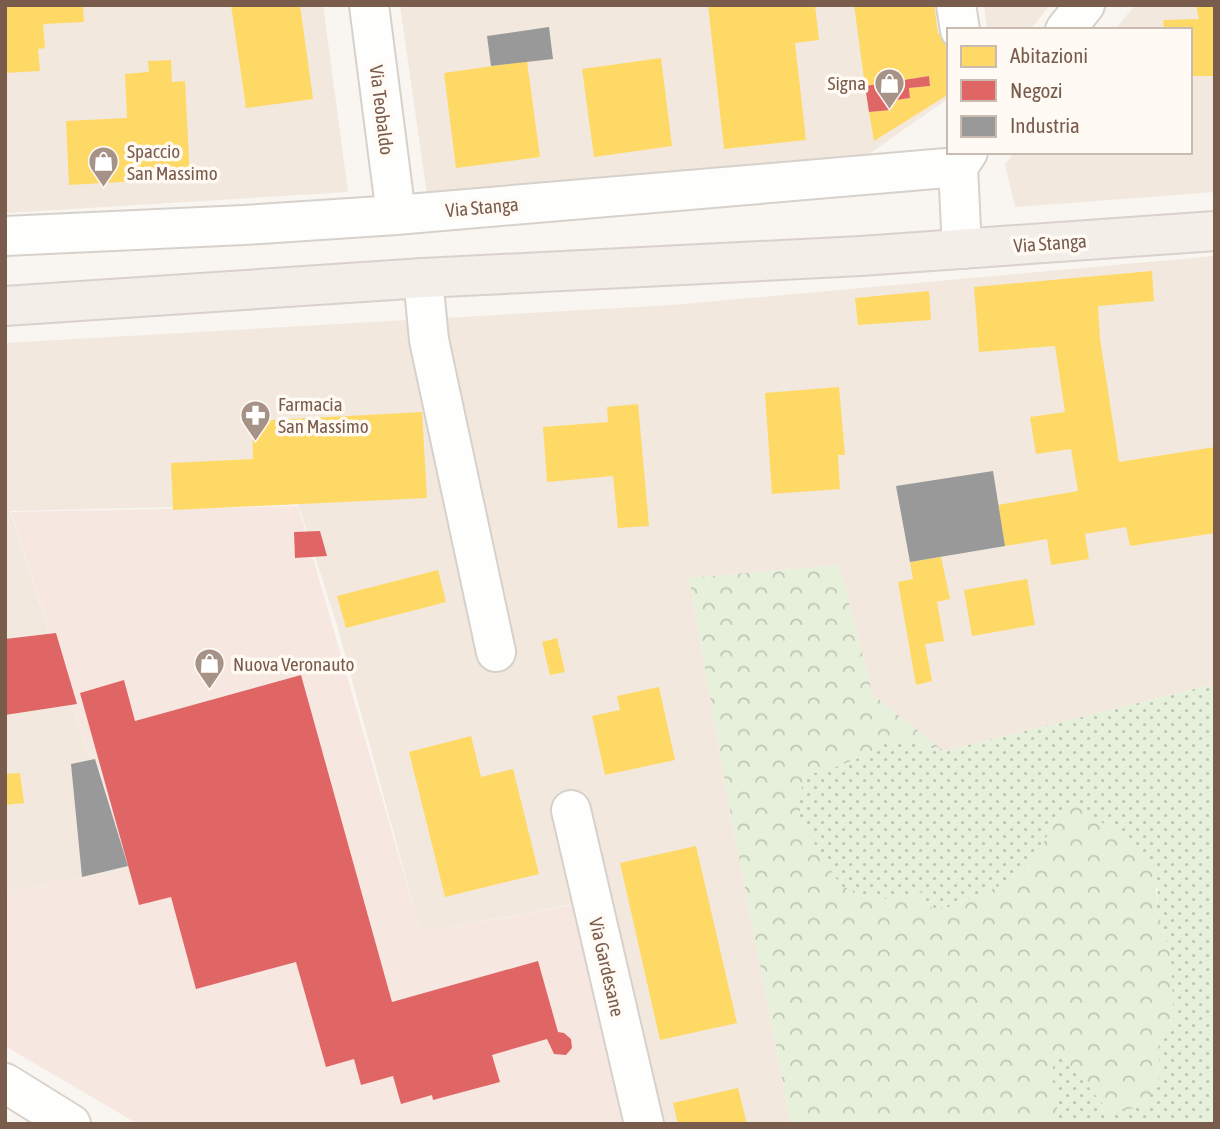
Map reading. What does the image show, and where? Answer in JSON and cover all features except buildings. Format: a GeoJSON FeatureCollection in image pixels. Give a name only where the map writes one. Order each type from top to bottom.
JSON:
{"type":"FeatureCollection","features":[{"type":"Feature","properties":{"kind":"main road","name":"Via Stanga"},"geometry":{"type":"LineString","coordinates":[[5,306],[423,278],[962,249],[1215,231]]}},
{"type":"Feature","properties":{"kind":"street","name":"Via Teobaldo"},"geometry":{"type":"LineString","coordinates":[[369,5],[396,215]]}},
{"type":"Feature","properties":{"kind":"street"},"geometry":{"type":"LineString","coordinates":[[956,5],[960,28]]}},
{"type":"Feature","properties":{"kind":"street"},"geometry":{"type":"LineString","coordinates":[[1067,28],[1085,5]]}},
{"type":"Feature","properties":{"kind":"street","name":"Via Stanga"},"geometry":{"type":"LineString","coordinates":[[5,236],[396,215],[963,160]]}},
{"type":"Feature","properties":{"kind":"street"},"geometry":{"type":"LineString","coordinates":[[962,249],[963,160]]}},
{"type":"Feature","properties":{"kind":"street"},"geometry":{"type":"LineString","coordinates":[[423,278],[429,340],[496,652]]}},
{"type":"Feature","properties":{"kind":"street","name":"Via Gardesane"},"geometry":{"type":"LineString","coordinates":[[571,810],[644,1124]]}},
{"type":"Feature","properties":{"kind":"street"},"geometry":{"type":"LineString","coordinates":[[5,1083],[71,1124]]}},
{"type":"Feature","properties":{"kind":"shaded area"},"geometry":{"type":"Polygon","coordinates":[[[5,5],[323,5],[348,192],[5,213],[5,5]]]}},
{"type":"Feature","properties":{"kind":"shaded area"},"geometry":{"type":"Polygon","coordinates":[[[400,5],[943,5],[947,33],[947,99],[860,160],[427,194],[400,5]]]}},
{"type":"Feature","properties":{"kind":"shaded area"},"geometry":{"type":"Polygon","coordinates":[[[984,5],[1050,5],[1032,28],[987,28],[984,5]]]}},
{"type":"Feature","properties":{"kind":"shaded area"},"geometry":{"type":"Polygon","coordinates":[[[1135,5],[1215,5],[1215,192],[1015,207],[1005,164],[1013,154],[1192,154],[1192,28],[1117,28],[1135,5]]]}},
{"type":"Feature","properties":{"kind":"shaded area"},"geometry":{"type":"Polygon","coordinates":[[[1215,256],[1215,684],[944,751],[873,695],[839,565],[689,578],[732,821],[791,1124],[631,1124],[578,903],[421,933],[337,625],[298,504],[10,511],[125,869],[5,892],[5,343],[672,305],[1215,256]]]}},
{"type":"Feature","properties":{"kind":"shaded area","name":"Nuova Veronauto"},"geometry":{"type":"Polygon","coordinates":[[[298,506],[421,933],[577,904],[628,1124],[138,1124],[5,1046],[5,892],[125,869],[11,512],[298,506]]]}},
{"type":"Feature","properties":{"kind":"green space"},"geometry":{"type":"Polygon","coordinates":[[[839,565],[873,695],[944,751],[901,740],[882,744],[864,756],[830,769],[805,775],[800,794],[800,821],[841,886],[879,900],[921,892],[923,906],[935,908],[949,907],[1009,882],[1029,868],[1057,819],[1074,804],[1130,841],[1156,866],[1156,906],[1171,957],[1174,1024],[1158,1039],[1160,1076],[1146,1107],[1109,1111],[1058,1051],[1051,1073],[1060,1124],[791,1124],[732,821],[689,578],[839,565]]]}},
{"type":"Feature","properties":{"kind":"green space"},"geometry":{"type":"Polygon","coordinates":[[[1215,684],[1215,1124],[1060,1124],[1051,1073],[1058,1051],[1109,1111],[1160,1076],[1158,1039],[1171,957],[1156,906],[1158,888],[1057,819],[1029,868],[1009,882],[949,907],[923,906],[921,892],[879,901],[841,887],[800,821],[800,794],[805,775],[864,756],[882,744],[901,740],[944,751],[1215,684]]]}},
{"type":"Feature","properties":{"kind":"place","name":"Signa"},"geometry":{"type":"Point","coordinates":[889,110]}},
{"type":"Feature","properties":{"kind":"place","name":"Spaccio San Massimo"},"geometry":{"type":"Point","coordinates":[104,189]}},
{"type":"Feature","properties":{"kind":"place","name":"Farmacia San Massimo"},"geometry":{"type":"Point","coordinates":[255,442]}},
{"type":"Feature","properties":{"kind":"place","name":"Nuova Veronauto"},"geometry":{"type":"Point","coordinates":[210,691]}}]}
